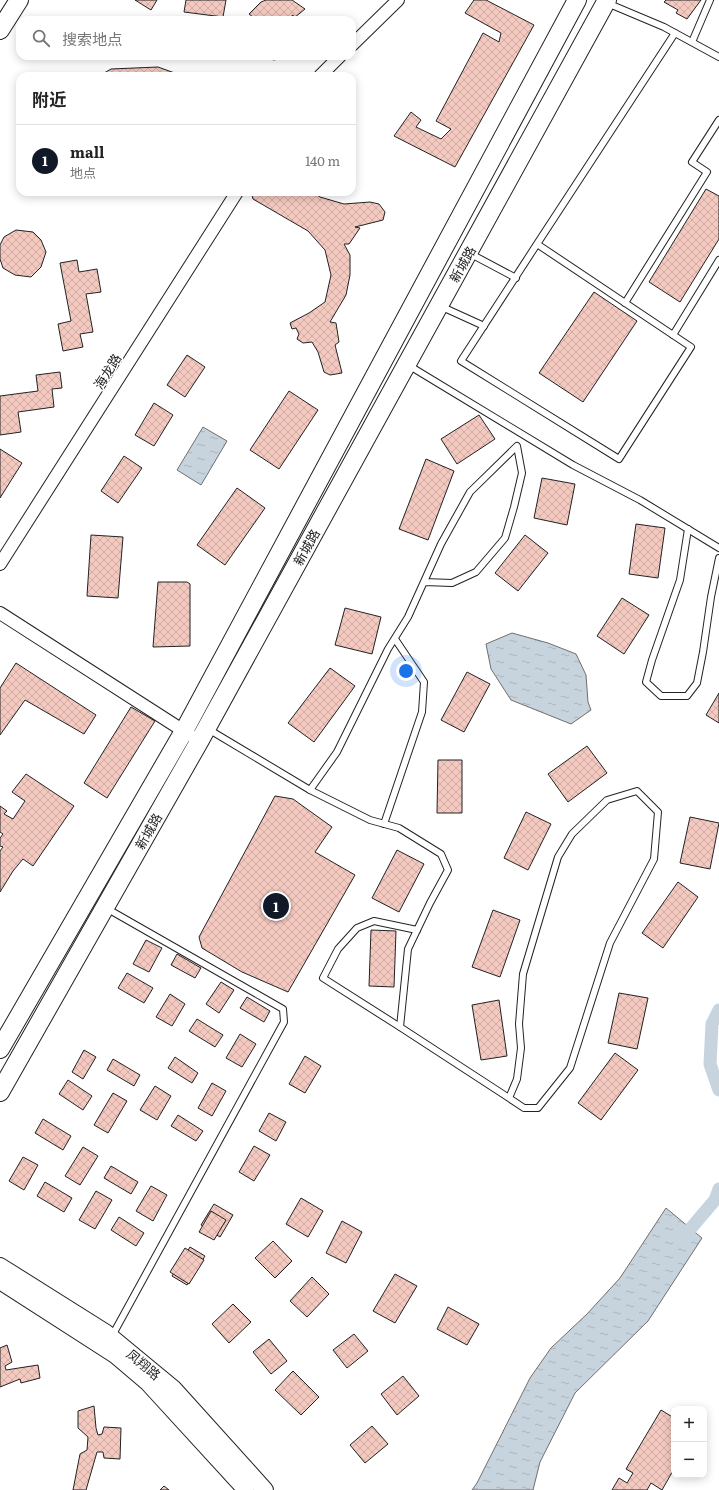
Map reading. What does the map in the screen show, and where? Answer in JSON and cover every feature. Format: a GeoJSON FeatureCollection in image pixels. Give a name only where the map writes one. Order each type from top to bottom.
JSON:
{"type":"FeatureCollection","features":[{"type":"Feature","properties":{"kind":"main road"},"geometry":{"type":"LineString","coordinates":[[0,30],[19,0]]}},
{"type":"Feature","properties":{"kind":"main road","name":"新城路"},"geometry":{"type":"LineString","coordinates":[[0,1049],[184,731],[577,0]]}},
{"type":"Feature","properties":{"kind":"main road","name":"新城路"},"geometry":{"type":"LineString","coordinates":[[0,1092],[203,734],[607,1]]}},
{"type":"Feature","properties":{"kind":"street"},"geometry":{"type":"LineString","coordinates":[[356,41],[398,0]]}},
{"type":"Feature","properties":{"kind":"street"},"geometry":{"type":"LineString","coordinates":[[324,72],[336,60]]}},
{"type":"Feature","properties":{"kind":"street","name":"海龙路"},"geometry":{"type":"LineString","coordinates":[[0,564],[234,196]]}},
{"type":"Feature","properties":{"kind":"street"},"geometry":{"type":"LineString","coordinates":[[0,613],[184,731],[203,734]]}},
{"type":"Feature","properties":{"kind":"street","name":"凤翔路"},"geometry":{"type":"LineString","coordinates":[[0,1266],[105,1332],[174,1389],[265,1490]]}},
{"type":"Feature","properties":{"kind":"street","name":"凤翔路"},"geometry":{"type":"LineString","coordinates":[[0,1281],[115,1355],[148,1383],[246,1490]]}},
{"type":"Feature","properties":{"kind":"lane"},"geometry":{"type":"LineString","coordinates":[[692,42],[710,0]]}},
{"type":"Feature","properties":{"kind":"lane"},"geometry":{"type":"LineString","coordinates":[[607,1],[664,27],[719,57]]}},
{"type":"Feature","properties":{"kind":"lane"},"geometry":{"type":"LineString","coordinates":[[537,244],[691,347],[619,459],[461,361],[516,278],[537,244],[675,33]]}},
{"type":"Feature","properties":{"kind":"lane"},"geometry":{"type":"LineString","coordinates":[[625,303],[707,172],[692,162],[719,120]]}},
{"type":"Feature","properties":{"kind":"lane"},"geometry":{"type":"LineString","coordinates":[[468,253],[516,278]]}},
{"type":"Feature","properties":{"kind":"lane"},"geometry":{"type":"LineString","coordinates":[[673,335],[719,260]]}},
{"type":"Feature","properties":{"kind":"lane"},"geometry":{"type":"LineString","coordinates":[[439,305],[484,326]]}},
{"type":"Feature","properties":{"kind":"lane"},"geometry":{"type":"LineString","coordinates":[[407,364],[523,435],[574,465],[640,500],[719,548]]}},
{"type":"Feature","properties":{"kind":"lane"},"geometry":{"type":"LineString","coordinates":[[310,790],[337,752],[388,649],[408,617],[441,544],[470,492],[517,446],[523,435]]}},
{"type":"Feature","properties":{"kind":"lane"},"geometry":{"type":"LineString","coordinates":[[424,582],[452,583],[476,572],[505,538],[522,473],[517,446]]}},
{"type":"Feature","properties":{"kind":"lane"},"geometry":{"type":"LineString","coordinates":[[688,529],[680,580],[652,660],[646,682],[662,696],[687,696],[697,683],[719,558]]}},
{"type":"Feature","properties":{"kind":"lane"},"geometry":{"type":"LineString","coordinates":[[384,824],[422,712],[424,682],[395,639]]}},
{"type":"Feature","properties":{"kind":"lane"},"geometry":{"type":"LineString","coordinates":[[203,734],[370,820],[399,828],[441,854],[448,870],[408,949],[400,1027]]}},
{"type":"Feature","properties":{"kind":"lane"},"geometry":{"type":"LineString","coordinates":[[417,930],[374,921],[357,928],[338,949],[323,978],[400,1027],[508,1098],[524,1108],[538,1108],[570,1068],[610,943],[654,858],[658,812],[637,791],[607,800],[572,834],[558,857],[523,974],[519,1024],[521,1048],[517,1079],[508,1098]]}},
{"type":"Feature","properties":{"kind":"lane"},"geometry":{"type":"LineString","coordinates":[[105,907],[283,1009],[284,1022],[112,1337]]}},
{"type":"Feature","properties":{"kind":"water"},"geometry":{"type":"Polygon","coordinates":[[[203,427],[227,441],[201,485],[177,470],[203,427]]]}},
{"type":"Feature","properties":{"kind":"water"},"geometry":{"type":"Polygon","coordinates":[[[512,633],[548,643],[576,654],[586,675],[588,702],[591,710],[571,724],[511,700],[491,669],[486,644],[512,633]]]}},
{"type":"Feature","properties":{"kind":"water"},"geometry":{"type":"Polygon","coordinates":[[[666,1208],[702,1238],[648,1321],[575,1393],[540,1462],[533,1490],[472,1490],[477,1483],[530,1378],[551,1348],[587,1314],[620,1278],[666,1208]]]}},
{"type":"Feature","properties":{"kind":"building"},"geometry":{"type":"Polygon","coordinates":[[[135,0],[157,0],[151,10],[135,0]]]}},
{"type":"Feature","properties":{"kind":"building"},"geometry":{"type":"Polygon","coordinates":[[[186,0],[226,0],[223,16],[184,12],[186,0]]]}},
{"type":"Feature","properties":{"kind":"building"},"geometry":{"type":"Polygon","coordinates":[[[266,0],[292,0],[305,9],[296,16],[252,16],[249,14],[261,2],[266,0]]]}},
{"type":"Feature","properties":{"kind":"building"},"geometry":{"type":"Polygon","coordinates":[[[474,0],[486,0],[534,25],[455,167],[394,136],[411,112],[421,120],[416,127],[441,139],[451,129],[436,121],[483,33],[499,42],[501,33],[465,13],[474,0]]]}},
{"type":"Feature","properties":{"kind":"building"},"geometry":{"type":"Polygon","coordinates":[[[666,0],[701,0],[687,19],[676,13],[678,10],[664,2],[666,0]]]}},
{"type":"Feature","properties":{"kind":"building"},"geometry":{"type":"Polygon","coordinates":[[[158,67],[172,72],[106,72],[111,69],[158,67]]]}},
{"type":"Feature","properties":{"kind":"building"},"geometry":{"type":"Polygon","coordinates":[[[706,189],[719,196],[719,239],[680,302],[649,282],[706,189]]]}},
{"type":"Feature","properties":{"kind":"building"},"geometry":{"type":"Polygon","coordinates":[[[252,196],[319,196],[344,204],[370,202],[379,204],[385,212],[383,220],[355,227],[360,228],[349,244],[344,244],[350,255],[350,275],[346,295],[330,322],[336,323],[339,342],[335,345],[342,373],[330,375],[324,372],[318,352],[312,342],[303,343],[297,339],[299,334],[296,328],[292,329],[290,323],[309,313],[325,302],[331,275],[325,250],[308,231],[253,199],[252,196]]]}},
{"type":"Feature","properties":{"kind":"building"},"geometry":{"type":"Polygon","coordinates":[[[16,230],[33,232],[41,240],[46,252],[41,267],[31,277],[15,275],[3,268],[0,259],[0,245],[4,237],[16,230]]]}},
{"type":"Feature","properties":{"kind":"building"},"geometry":{"type":"Polygon","coordinates":[[[77,260],[79,272],[97,269],[101,292],[86,294],[93,332],[80,334],[83,347],[63,351],[58,324],[71,321],[60,263],[77,260]]]}},
{"type":"Feature","properties":{"kind":"building"},"geometry":{"type":"Polygon","coordinates":[[[594,292],[637,321],[583,402],[539,373],[594,292]]]}},
{"type":"Feature","properties":{"kind":"building"},"geometry":{"type":"Polygon","coordinates":[[[187,355],[205,367],[185,397],[167,385],[187,355]]]}},
{"type":"Feature","properties":{"kind":"building"},"geometry":{"type":"Polygon","coordinates":[[[60,372],[62,388],[52,389],[54,407],[18,412],[21,432],[0,435],[0,396],[38,391],[36,375],[60,372]]]}},
{"type":"Feature","properties":{"kind":"building"},"geometry":{"type":"Polygon","coordinates":[[[289,391],[318,410],[279,469],[250,450],[289,391]]]}},
{"type":"Feature","properties":{"kind":"building"},"geometry":{"type":"Polygon","coordinates":[[[154,403],[173,415],[154,446],[135,435],[154,403]]]}},
{"type":"Feature","properties":{"kind":"building"},"geometry":{"type":"Polygon","coordinates":[[[479,415],[495,439],[457,464],[441,439],[479,415]]]}},
{"type":"Feature","properties":{"kind":"building"},"geometry":{"type":"Polygon","coordinates":[[[0,449],[22,463],[0,498],[0,449]]]}},
{"type":"Feature","properties":{"kind":"building"},"geometry":{"type":"Polygon","coordinates":[[[124,456],[142,468],[118,503],[101,491],[124,456]]]}},
{"type":"Feature","properties":{"kind":"building"},"geometry":{"type":"Polygon","coordinates":[[[426,459],[454,471],[428,540],[399,529],[426,459]]]}},
{"type":"Feature","properties":{"kind":"building"},"geometry":{"type":"Polygon","coordinates":[[[542,478],[575,484],[567,525],[534,518],[542,478]]]}},
{"type":"Feature","properties":{"kind":"building"},"geometry":{"type":"Polygon","coordinates":[[[237,488],[265,508],[225,565],[197,545],[237,488]]]}},
{"type":"Feature","properties":{"kind":"building"},"geometry":{"type":"Polygon","coordinates":[[[636,524],[665,528],[658,578],[629,574],[636,524]]]}},
{"type":"Feature","properties":{"kind":"building"},"geometry":{"type":"Polygon","coordinates":[[[91,535],[123,537],[118,598],[87,596],[91,535]]]}},
{"type":"Feature","properties":{"kind":"building"},"geometry":{"type":"Polygon","coordinates":[[[525,535],[548,553],[518,591],[495,573],[525,535]]]}},
{"type":"Feature","properties":{"kind":"building"},"geometry":{"type":"Polygon","coordinates":[[[158,582],[187,582],[190,584],[190,646],[153,647],[158,582]]]}},
{"type":"Feature","properties":{"kind":"building"},"geometry":{"type":"Polygon","coordinates":[[[622,598],[649,615],[624,654],[597,636],[622,598]]]}},
{"type":"Feature","properties":{"kind":"building"},"geometry":{"type":"Polygon","coordinates":[[[345,608],[381,617],[372,654],[335,645],[345,608]]]}},
{"type":"Feature","properties":{"kind":"building"},"geometry":{"type":"Polygon","coordinates":[[[16,663],[96,715],[84,734],[25,700],[0,735],[0,688],[16,663]]]}},
{"type":"Feature","properties":{"kind":"building"},"geometry":{"type":"Polygon","coordinates":[[[330,668],[355,686],[314,742],[288,723],[330,668]]]}},
{"type":"Feature","properties":{"kind":"building"},"geometry":{"type":"Polygon","coordinates":[[[467,672],[490,684],[464,732],[441,720],[467,672]]]}},
{"type":"Feature","properties":{"kind":"building"},"geometry":{"type":"Polygon","coordinates":[[[719,693],[719,723],[706,715],[719,693]]]}},
{"type":"Feature","properties":{"kind":"building"},"geometry":{"type":"Polygon","coordinates":[[[131,707],[155,721],[107,798],[84,783],[131,707]]]}},
{"type":"Feature","properties":{"kind":"building"},"geometry":{"type":"Polygon","coordinates":[[[587,746],[607,773],[568,802],[548,774],[587,746]]]}},
{"type":"Feature","properties":{"kind":"building"},"geometry":{"type":"Polygon","coordinates":[[[438,760],[462,760],[462,813],[437,813],[438,760]]]}},
{"type":"Feature","properties":{"kind":"building"},"geometry":{"type":"Polygon","coordinates":[[[26,774],[74,806],[33,866],[23,859],[13,871],[0,892],[0,851],[3,847],[0,846],[0,838],[3,834],[0,832],[0,806],[7,811],[4,814],[13,819],[25,801],[12,792],[26,774]]]}},
{"type":"Feature","properties":{"kind":"building"},"geometry":{"type":"Polygon","coordinates":[[[275,796],[293,799],[332,827],[315,852],[355,875],[288,992],[242,972],[202,948],[199,937],[275,796]]]}},
{"type":"Feature","properties":{"kind":"building"},"geometry":{"type":"Polygon","coordinates":[[[526,812],[551,824],[528,870],[504,858],[526,812]]]}},
{"type":"Feature","properties":{"kind":"building"},"geometry":{"type":"Polygon","coordinates":[[[690,817],[719,823],[710,869],[680,863],[690,817]]]}},
{"type":"Feature","properties":{"kind":"building"},"geometry":{"type":"Polygon","coordinates":[[[397,850],[424,864],[399,912],[372,898],[397,850]]]}},
{"type":"Feature","properties":{"kind":"building"},"geometry":{"type":"Polygon","coordinates":[[[678,882],[698,897],[663,948],[642,933],[678,882]]]}},
{"type":"Feature","properties":{"kind":"building"},"geometry":{"type":"Polygon","coordinates":[[[493,910],[520,920],[500,977],[472,967],[493,910]]]}},
{"type":"Feature","properties":{"kind":"building"},"geometry":{"type":"Polygon","coordinates":[[[371,930],[396,931],[394,987],[369,986],[371,930]]]}},
{"type":"Feature","properties":{"kind":"building"},"geometry":{"type":"Polygon","coordinates":[[[146,940],[162,948],[149,972],[133,964],[146,940]]]}},
{"type":"Feature","properties":{"kind":"building"},"geometry":{"type":"Polygon","coordinates":[[[177,954],[201,968],[195,978],[171,965],[177,954]]]}},
{"type":"Feature","properties":{"kind":"building"},"geometry":{"type":"Polygon","coordinates":[[[127,973],[153,988],[144,1003],[118,988],[127,973]]]}},
{"type":"Feature","properties":{"kind":"building"},"geometry":{"type":"Polygon","coordinates":[[[221,982],[234,990],[219,1013],[206,1004],[221,982]]]}},
{"type":"Feature","properties":{"kind":"building"},"geometry":{"type":"Polygon","coordinates":[[[619,993],[648,998],[637,1049],[608,1043],[619,993]]]}},
{"type":"Feature","properties":{"kind":"building"},"geometry":{"type":"Polygon","coordinates":[[[170,994],[185,1004],[172,1026],[156,1017],[170,994]]]}},
{"type":"Feature","properties":{"kind":"building"},"geometry":{"type":"Polygon","coordinates":[[[247,997],[270,1011],[264,1022],[240,1008],[247,997]]]}},
{"type":"Feature","properties":{"kind":"building"},"geometry":{"type":"Polygon","coordinates":[[[499,1000],[507,1056],[481,1060],[472,1005],[499,1000]]]}},
{"type":"Feature","properties":{"kind":"building"},"geometry":{"type":"Polygon","coordinates":[[[197,1019],[223,1035],[215,1047],[189,1031],[197,1019]]]}},
{"type":"Feature","properties":{"kind":"building"},"geometry":{"type":"Polygon","coordinates":[[[240,1034],[256,1044],[242,1067],[226,1058],[240,1034]]]}},
{"type":"Feature","properties":{"kind":"building"},"geometry":{"type":"Polygon","coordinates":[[[84,1050],[96,1057],[83,1079],[72,1072],[84,1050]]]}},
{"type":"Feature","properties":{"kind":"building"},"geometry":{"type":"Polygon","coordinates":[[[615,1053],[638,1070],[601,1120],[578,1103],[615,1053]]]}},
{"type":"Feature","properties":{"kind":"building"},"geometry":{"type":"Polygon","coordinates":[[[305,1056],[321,1066],[305,1093],[289,1084],[305,1056]]]}},
{"type":"Feature","properties":{"kind":"building"},"geometry":{"type":"Polygon","coordinates":[[[175,1057],[198,1073],[192,1083],[168,1068],[175,1057]]]}},
{"type":"Feature","properties":{"kind":"building"},"geometry":{"type":"Polygon","coordinates":[[[113,1059],[140,1075],[134,1086],[107,1070],[113,1059]]]}},
{"type":"Feature","properties":{"kind":"building"},"geometry":{"type":"Polygon","coordinates":[[[68,1080],[92,1096],[83,1110],[59,1094],[68,1080]]]}},
{"type":"Feature","properties":{"kind":"building"},"geometry":{"type":"Polygon","coordinates":[[[212,1083],[226,1091],[212,1116],[198,1108],[212,1083]]]}},
{"type":"Feature","properties":{"kind":"building"},"geometry":{"type":"Polygon","coordinates":[[[155,1086],[171,1096],[157,1120],[140,1110],[155,1086]]]}},
{"type":"Feature","properties":{"kind":"building"},"geometry":{"type":"Polygon","coordinates":[[[113,1093],[127,1101],[108,1133],[94,1125],[113,1093]]]}},
{"type":"Feature","properties":{"kind":"building"},"geometry":{"type":"Polygon","coordinates":[[[269,1113],[286,1122],[276,1141],[259,1131],[269,1113]]]}},
{"type":"Feature","properties":{"kind":"building"},"geometry":{"type":"Polygon","coordinates":[[[178,1115],[203,1131],[196,1141],[171,1126],[178,1115]]]}},
{"type":"Feature","properties":{"kind":"building"},"geometry":{"type":"Polygon","coordinates":[[[43,1119],[71,1136],[63,1150],[35,1133],[43,1119]]]}},
{"type":"Feature","properties":{"kind":"building"},"geometry":{"type":"Polygon","coordinates":[[[254,1146],[270,1155],[254,1181],[239,1172],[254,1146]]]}},
{"type":"Feature","properties":{"kind":"building"},"geometry":{"type":"Polygon","coordinates":[[[83,1147],[98,1156],[80,1185],[65,1176],[83,1147]]]}},
{"type":"Feature","properties":{"kind":"building"},"geometry":{"type":"Polygon","coordinates":[[[23,1157],[38,1165],[24,1190],[9,1181],[23,1157]]]}},
{"type":"Feature","properties":{"kind":"building"},"geometry":{"type":"Polygon","coordinates":[[[111,1166],[138,1182],[131,1194],[104,1178],[111,1166]]]}},
{"type":"Feature","properties":{"kind":"building"},"geometry":{"type":"Polygon","coordinates":[[[45,1182],[72,1198],[64,1212],[37,1196],[45,1182]]]}},
{"type":"Feature","properties":{"kind":"building"},"geometry":{"type":"Polygon","coordinates":[[[151,1186],[167,1195],[153,1221],[136,1211],[151,1186]]]}},
{"type":"Feature","properties":{"kind":"building"},"geometry":{"type":"Polygon","coordinates":[[[96,1191],[112,1200],[95,1229],[79,1220],[96,1191]]]}},
{"type":"Feature","properties":{"kind":"building"},"geometry":{"type":"Polygon","coordinates":[[[301,1198],[323,1211],[308,1237],[286,1224],[301,1198]]]}},
{"type":"Feature","properties":{"kind":"building"},"geometry":{"type":"Polygon","coordinates":[[[214,1204],[233,1215],[220,1237],[201,1225],[214,1204]]]}},
{"type":"Feature","properties":{"kind":"building"},"geometry":{"type":"Polygon","coordinates":[[[211,1211],[226,1220],[214,1240],[199,1232],[211,1211]]]}},
{"type":"Feature","properties":{"kind":"building"},"geometry":{"type":"Polygon","coordinates":[[[119,1217],[144,1233],[136,1246],[111,1230],[119,1217]]]}},
{"type":"Feature","properties":{"kind":"building"},"geometry":{"type":"Polygon","coordinates":[[[342,1221],[362,1232],[346,1263],[326,1253],[342,1221]]]}},
{"type":"Feature","properties":{"kind":"building"},"geometry":{"type":"Polygon","coordinates":[[[273,1241],[292,1261],[275,1278],[255,1258],[273,1241]]]}},
{"type":"Feature","properties":{"kind":"building"},"geometry":{"type":"Polygon","coordinates":[[[190,1247],[205,1256],[187,1285],[172,1276],[190,1247]]]}},
{"type":"Feature","properties":{"kind":"building"},"geometry":{"type":"Polygon","coordinates":[[[185,1248],[204,1260],[189,1284],[170,1272],[185,1248]]]}},
{"type":"Feature","properties":{"kind":"building"},"geometry":{"type":"Polygon","coordinates":[[[395,1274],[417,1286],[395,1323],[373,1311],[395,1274]]]}},
{"type":"Feature","properties":{"kind":"building"},"geometry":{"type":"Polygon","coordinates":[[[312,1277],[329,1294],[307,1317],[290,1301],[312,1277]]]}},
{"type":"Feature","properties":{"kind":"building"},"geometry":{"type":"Polygon","coordinates":[[[233,1304],[251,1322],[229,1343],[212,1324],[233,1304]]]}},
{"type":"Feature","properties":{"kind":"building"},"geometry":{"type":"Polygon","coordinates":[[[448,1307],[479,1324],[467,1345],[437,1329],[448,1307]]]}},
{"type":"Feature","properties":{"kind":"building"},"geometry":{"type":"Polygon","coordinates":[[[354,1334],[368,1351],[347,1368],[333,1350],[354,1334]]]}},
{"type":"Feature","properties":{"kind":"building"},"geometry":{"type":"Polygon","coordinates":[[[269,1339],[287,1361],[271,1374],[253,1352],[269,1339]]]}},
{"type":"Feature","properties":{"kind":"building"},"geometry":{"type":"Polygon","coordinates":[[[7,1345],[12,1362],[5,1366],[6,1370],[38,1365],[40,1378],[21,1383],[20,1379],[0,1387],[0,1348],[7,1345]]]}},
{"type":"Feature","properties":{"kind":"building"},"geometry":{"type":"Polygon","coordinates":[[[293,1371],[319,1397],[301,1415],[275,1390],[293,1371]]]}},
{"type":"Feature","properties":{"kind":"building"},"geometry":{"type":"Polygon","coordinates":[[[403,1376],[419,1396],[397,1415],[381,1394],[403,1376]]]}},
{"type":"Feature","properties":{"kind":"building"},"geometry":{"type":"Polygon","coordinates":[[[94,1406],[98,1435],[102,1434],[104,1427],[121,1428],[120,1459],[104,1458],[103,1452],[97,1452],[86,1490],[73,1490],[80,1454],[87,1450],[88,1437],[78,1428],[78,1411],[94,1406]]]}},
{"type":"Feature","properties":{"kind":"building"},"geometry":{"type":"Polygon","coordinates":[[[661,1410],[671,1416],[671,1474],[662,1490],[651,1483],[647,1490],[612,1490],[619,1478],[627,1483],[633,1473],[626,1469],[661,1410]]]}},
{"type":"Feature","properties":{"kind":"building"},"geometry":{"type":"Polygon","coordinates":[[[372,1426],[388,1444],[365,1463],[350,1445],[372,1426]]]}},
{"type":"Feature","properties":{"kind":"building"},"geometry":{"type":"Polygon","coordinates":[[[164,1486],[169,1490],[160,1490],[164,1486]]]}},
{"type":"Feature","properties":{"kind":"waterway"},"geometry":{"type":"LineString","coordinates":[[719,1010],[712,1024],[710,1064],[719,1090]]}},
{"type":"Feature","properties":{"kind":"waterway"},"geometry":{"type":"LineString","coordinates":[[680,1241],[715,1200],[719,1189]]}},
{"type":"Feature","properties":{"kind":"place","name":"mall"},"geometry":{"type":"Point","coordinates":[276,906]}}]}
